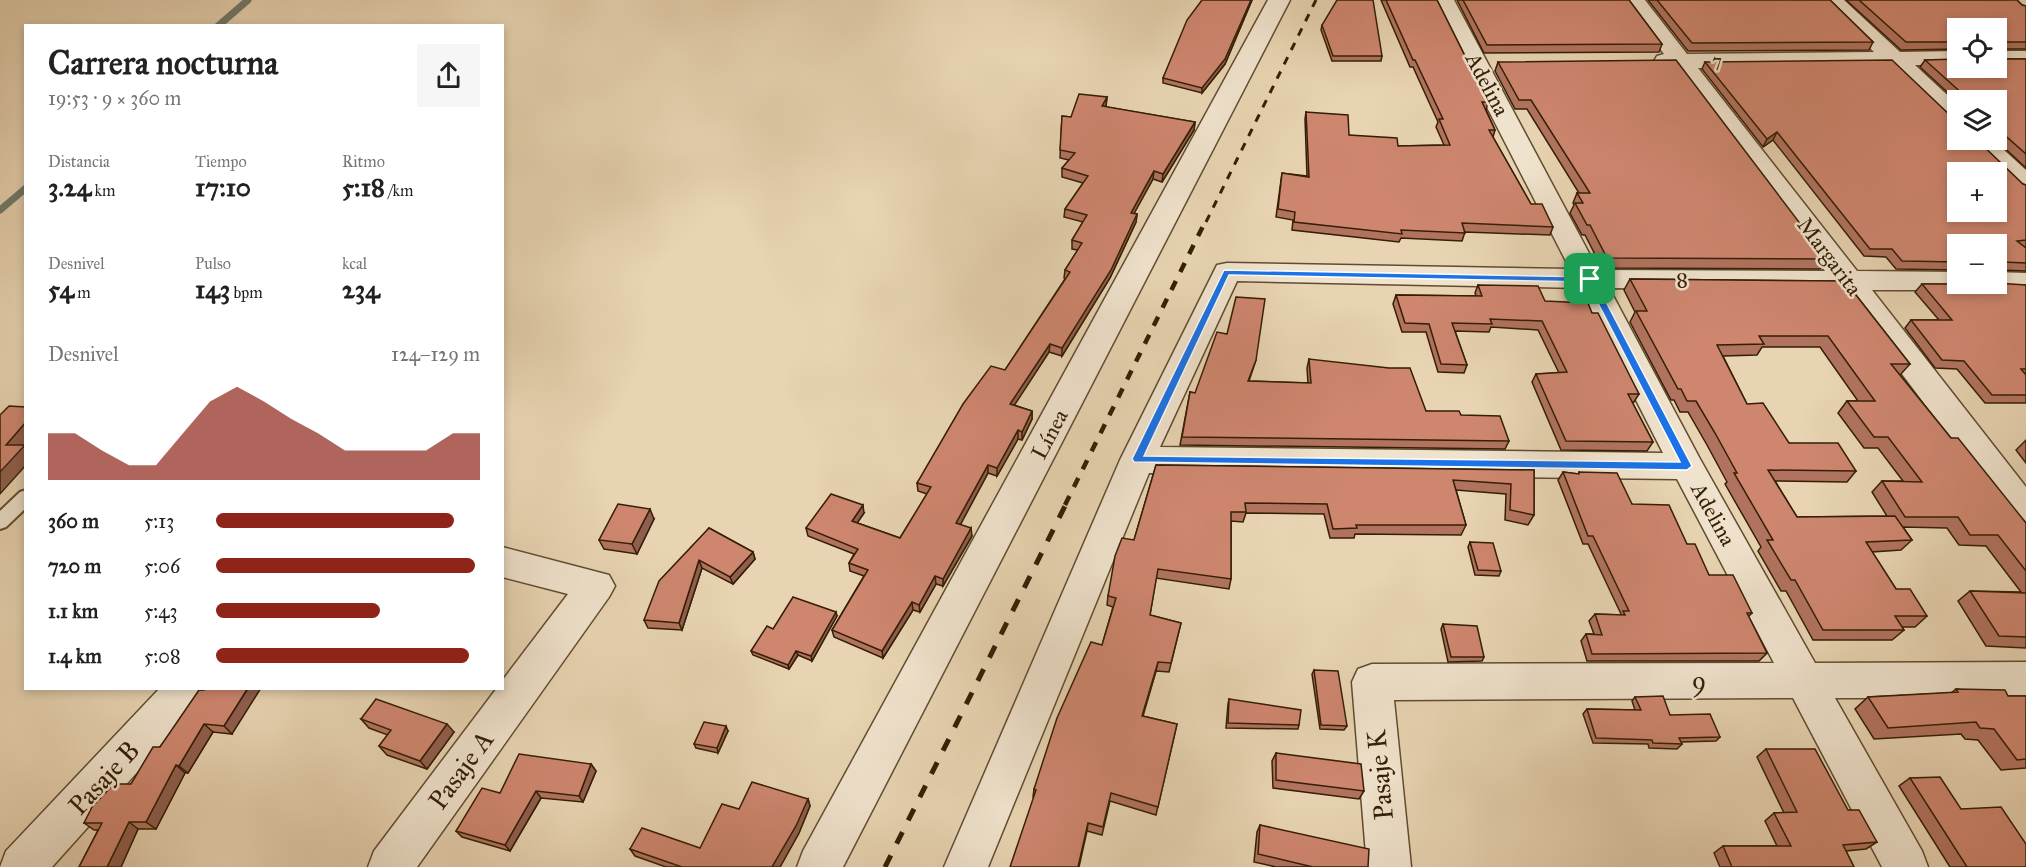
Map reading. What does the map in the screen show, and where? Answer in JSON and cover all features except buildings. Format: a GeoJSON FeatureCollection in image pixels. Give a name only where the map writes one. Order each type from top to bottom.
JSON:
{"type":"FeatureCollection","features":[{"type":"Feature","properties":{"kind":"street","name":"Línea"},"geometry":{"type":"LineString","coordinates":[[819,867],[1279,0]]}},
{"type":"Feature","properties":{"kind":"street","name":"Adelina"},"geometry":{"type":"LineString","coordinates":[[1443,0],[1489,62],[1590,279],[1687,466],[1906,867]]}},
{"type":"Feature","properties":{"kind":"street","name":"Margarita"},"geometry":{"type":"LineString","coordinates":[[1634,0],[2026,513]]}},
{"type":"Feature","properties":{"kind":"street"},"geometry":{"type":"LineString","coordinates":[[1832,0],[1947,109]]}},
{"type":"Feature","properties":{"kind":"street"},"geometry":{"type":"LineString","coordinates":[[2019,0],[2026,6]]}},
{"type":"Feature","properties":{"kind":"street","name":"7"},"geometry":{"type":"LineString","coordinates":[[1644,61],[1947,58]]}},
{"type":"Feature","properties":{"kind":"street"},"geometry":{"type":"LineString","coordinates":[[2007,58],[2026,58]]}},
{"type":"Feature","properties":{"kind":"street"},"geometry":{"type":"LineString","coordinates":[[1990,150],[2026,184]]}},
{"type":"Feature","properties":{"kind":"street","name":"8"},"geometry":{"type":"LineString","coordinates":[[1137,459],[1227,272],[1590,279],[1947,281]]}},
{"type":"Feature","properties":{"kind":"street"},"geometry":{"type":"LineString","coordinates":[[2007,281],[2026,282]]}},
{"type":"Feature","properties":{"kind":"street"},"geometry":{"type":"LineString","coordinates":[[966,867],[1137,459],[1687,466]]}},
{"type":"Feature","properties":{"kind":"street","name":"Pasaje A"},"geometry":{"type":"LineString","coordinates":[[390,867],[596,586],[504,563]]}},
{"type":"Feature","properties":{"kind":"street","name":"9"},"geometry":{"type":"LineString","coordinates":[[1372,682],[2026,680]]}},
{"type":"Feature","properties":{"kind":"street","name":"Pasaje K"},"geometry":{"type":"LineString","coordinates":[[1372,682],[1389,867]]}},
{"type":"Feature","properties":{"kind":"street","name":"Pasaje B"},"geometry":{"type":"LineString","coordinates":[[22,867],[185,690]]}},
{"type":"Feature","properties":{"kind":"lane"},"geometry":{"type":"LineString","coordinates":[[0,522],[24,499]]}},
{"type":"Feature","properties":{"kind":"waterway"},"geometry":{"type":"LineString","coordinates":[[220,24],[248,0]]}},
{"type":"Feature","properties":{"kind":"waterway"},"geometry":{"type":"LineString","coordinates":[[0,210],[24,190]]}},
{"type":"Feature","properties":{"kind":"railway"},"geometry":{"type":"LineString","coordinates":[[1206,222],[1316,0]]}},
{"type":"Feature","properties":{"kind":"railway"},"geometry":{"type":"LineString","coordinates":[[1065,505],[1206,220]]}},
{"type":"Feature","properties":{"kind":"railway"},"geometry":{"type":"LineString","coordinates":[[885,867],[1066,504]]}},
{"type":"Feature","properties":{"kind":"route"},"geometry":{"type":"LineString","coordinates":[[1227,272],[1590,279],[1687,466],[1137,459],[1227,272]]}}]}
